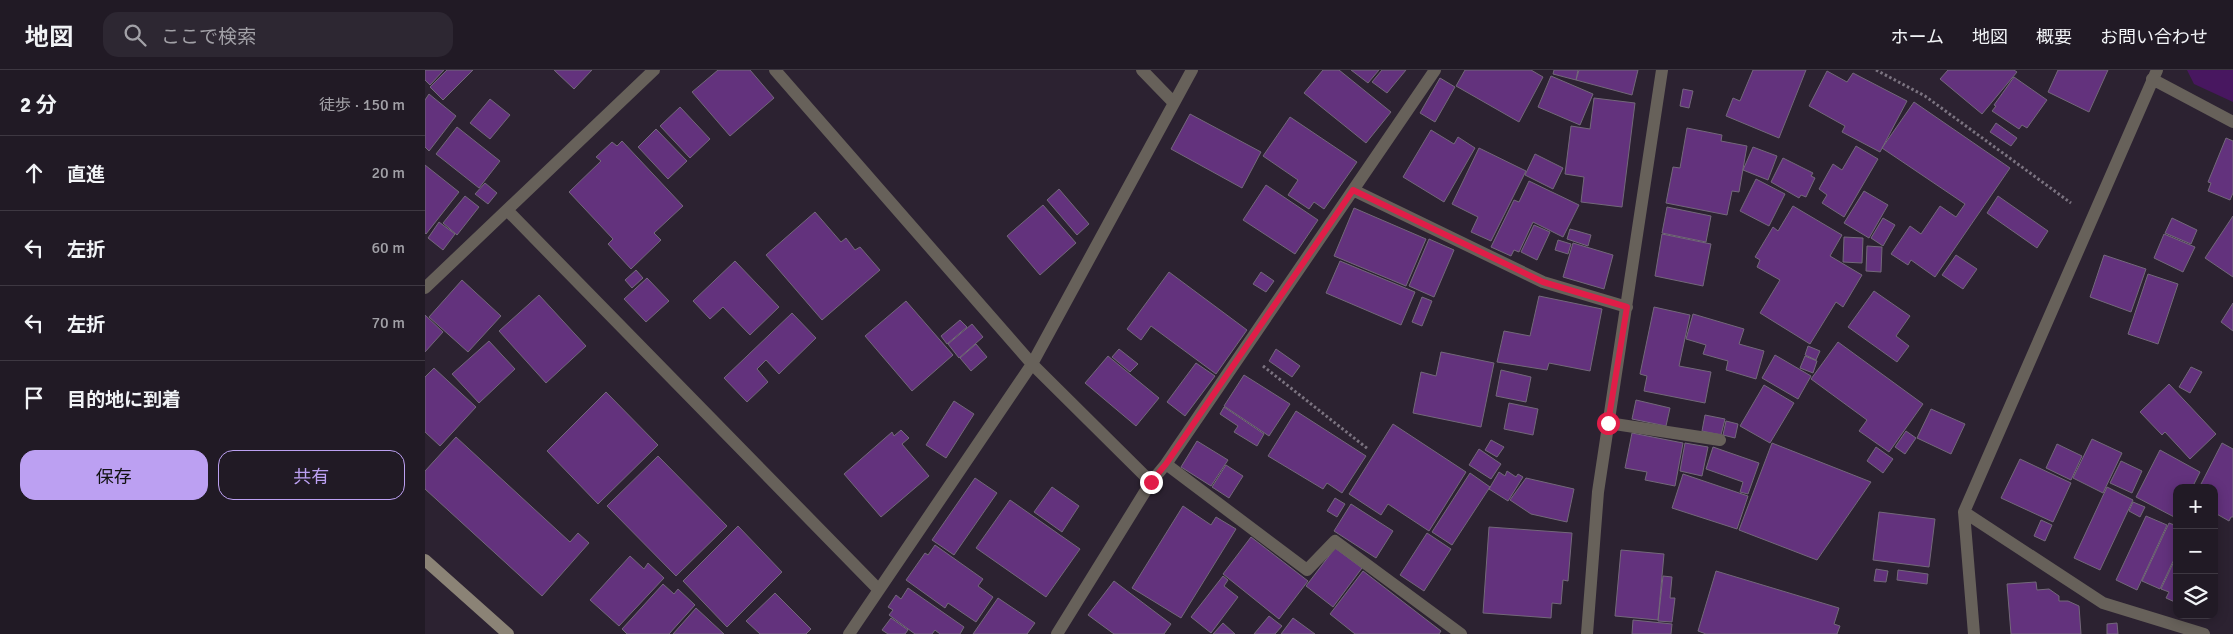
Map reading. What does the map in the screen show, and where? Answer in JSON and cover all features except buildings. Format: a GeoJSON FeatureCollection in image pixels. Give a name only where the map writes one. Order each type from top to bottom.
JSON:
{"type":"FeatureCollection","features":[{"type":"Feature","properties":{"kind":"main road"},"geometry":{"type":"LineString","coordinates":[[425,560],[508,634]]}},
{"type":"Feature","properties":{"kind":"street"},"geometry":{"type":"LineString","coordinates":[[425,288],[654,70]]}},
{"type":"Feature","properties":{"kind":"street"},"geometry":{"type":"LineString","coordinates":[[775,70],[1031,364],[1151,482]]}},
{"type":"Feature","properties":{"kind":"street"},"geometry":{"type":"LineString","coordinates":[[1142,70],[1174,103]]}},
{"type":"Feature","properties":{"kind":"street"},"geometry":{"type":"LineString","coordinates":[[849,634],[1031,364],[1192,70]]}},
{"type":"Feature","properties":{"kind":"street"},"geometry":{"type":"LineString","coordinates":[[1057,634],[1151,482],[1166,464],[1435,70]]}},
{"type":"Feature","properties":{"kind":"street"},"geometry":{"type":"LineString","coordinates":[[1587,634],[1598,492],[1662,70]]}},
{"type":"Feature","properties":{"kind":"street"},"geometry":{"type":"LineString","coordinates":[[1974,634],[1964,512],[2155,75],[2233,122]]}},
{"type":"Feature","properties":{"kind":"street"},"geometry":{"type":"LineString","coordinates":[[1353,190],[1543,282],[1627,307]]}},
{"type":"Feature","properties":{"kind":"street"},"geometry":{"type":"LineString","coordinates":[[507,210],[878,590]]}},
{"type":"Feature","properties":{"kind":"street"},"geometry":{"type":"LineString","coordinates":[[1608,423],[1720,440]]}},
{"type":"Feature","properties":{"kind":"street"},"geometry":{"type":"LineString","coordinates":[[1166,464],[1307,570],[1335,541],[1461,634]]}},
{"type":"Feature","properties":{"kind":"street"},"geometry":{"type":"LineString","coordinates":[[1964,512],[2103,603],[2204,634]]}},
{"type":"Feature","properties":{"kind":"path"},"geometry":{"type":"LineString","coordinates":[[1876,70],[1925,96],[2092,218]]}},
{"type":"Feature","properties":{"kind":"path"},"geometry":{"type":"LineString","coordinates":[[1244,350],[1369,450]]}},
{"type":"Feature","properties":{"kind":"shaded area"},"geometry":{"type":"Polygon","coordinates":[[[2187,70],[2233,70],[2233,102],[2194,84],[2187,70]]]}},
{"type":"Feature","properties":{"kind":"route"},"geometry":{"type":"LineString","coordinates":[[1151,482],[1166,464],[1353,190],[1543,282],[1627,307],[1608,423]]}}]}
